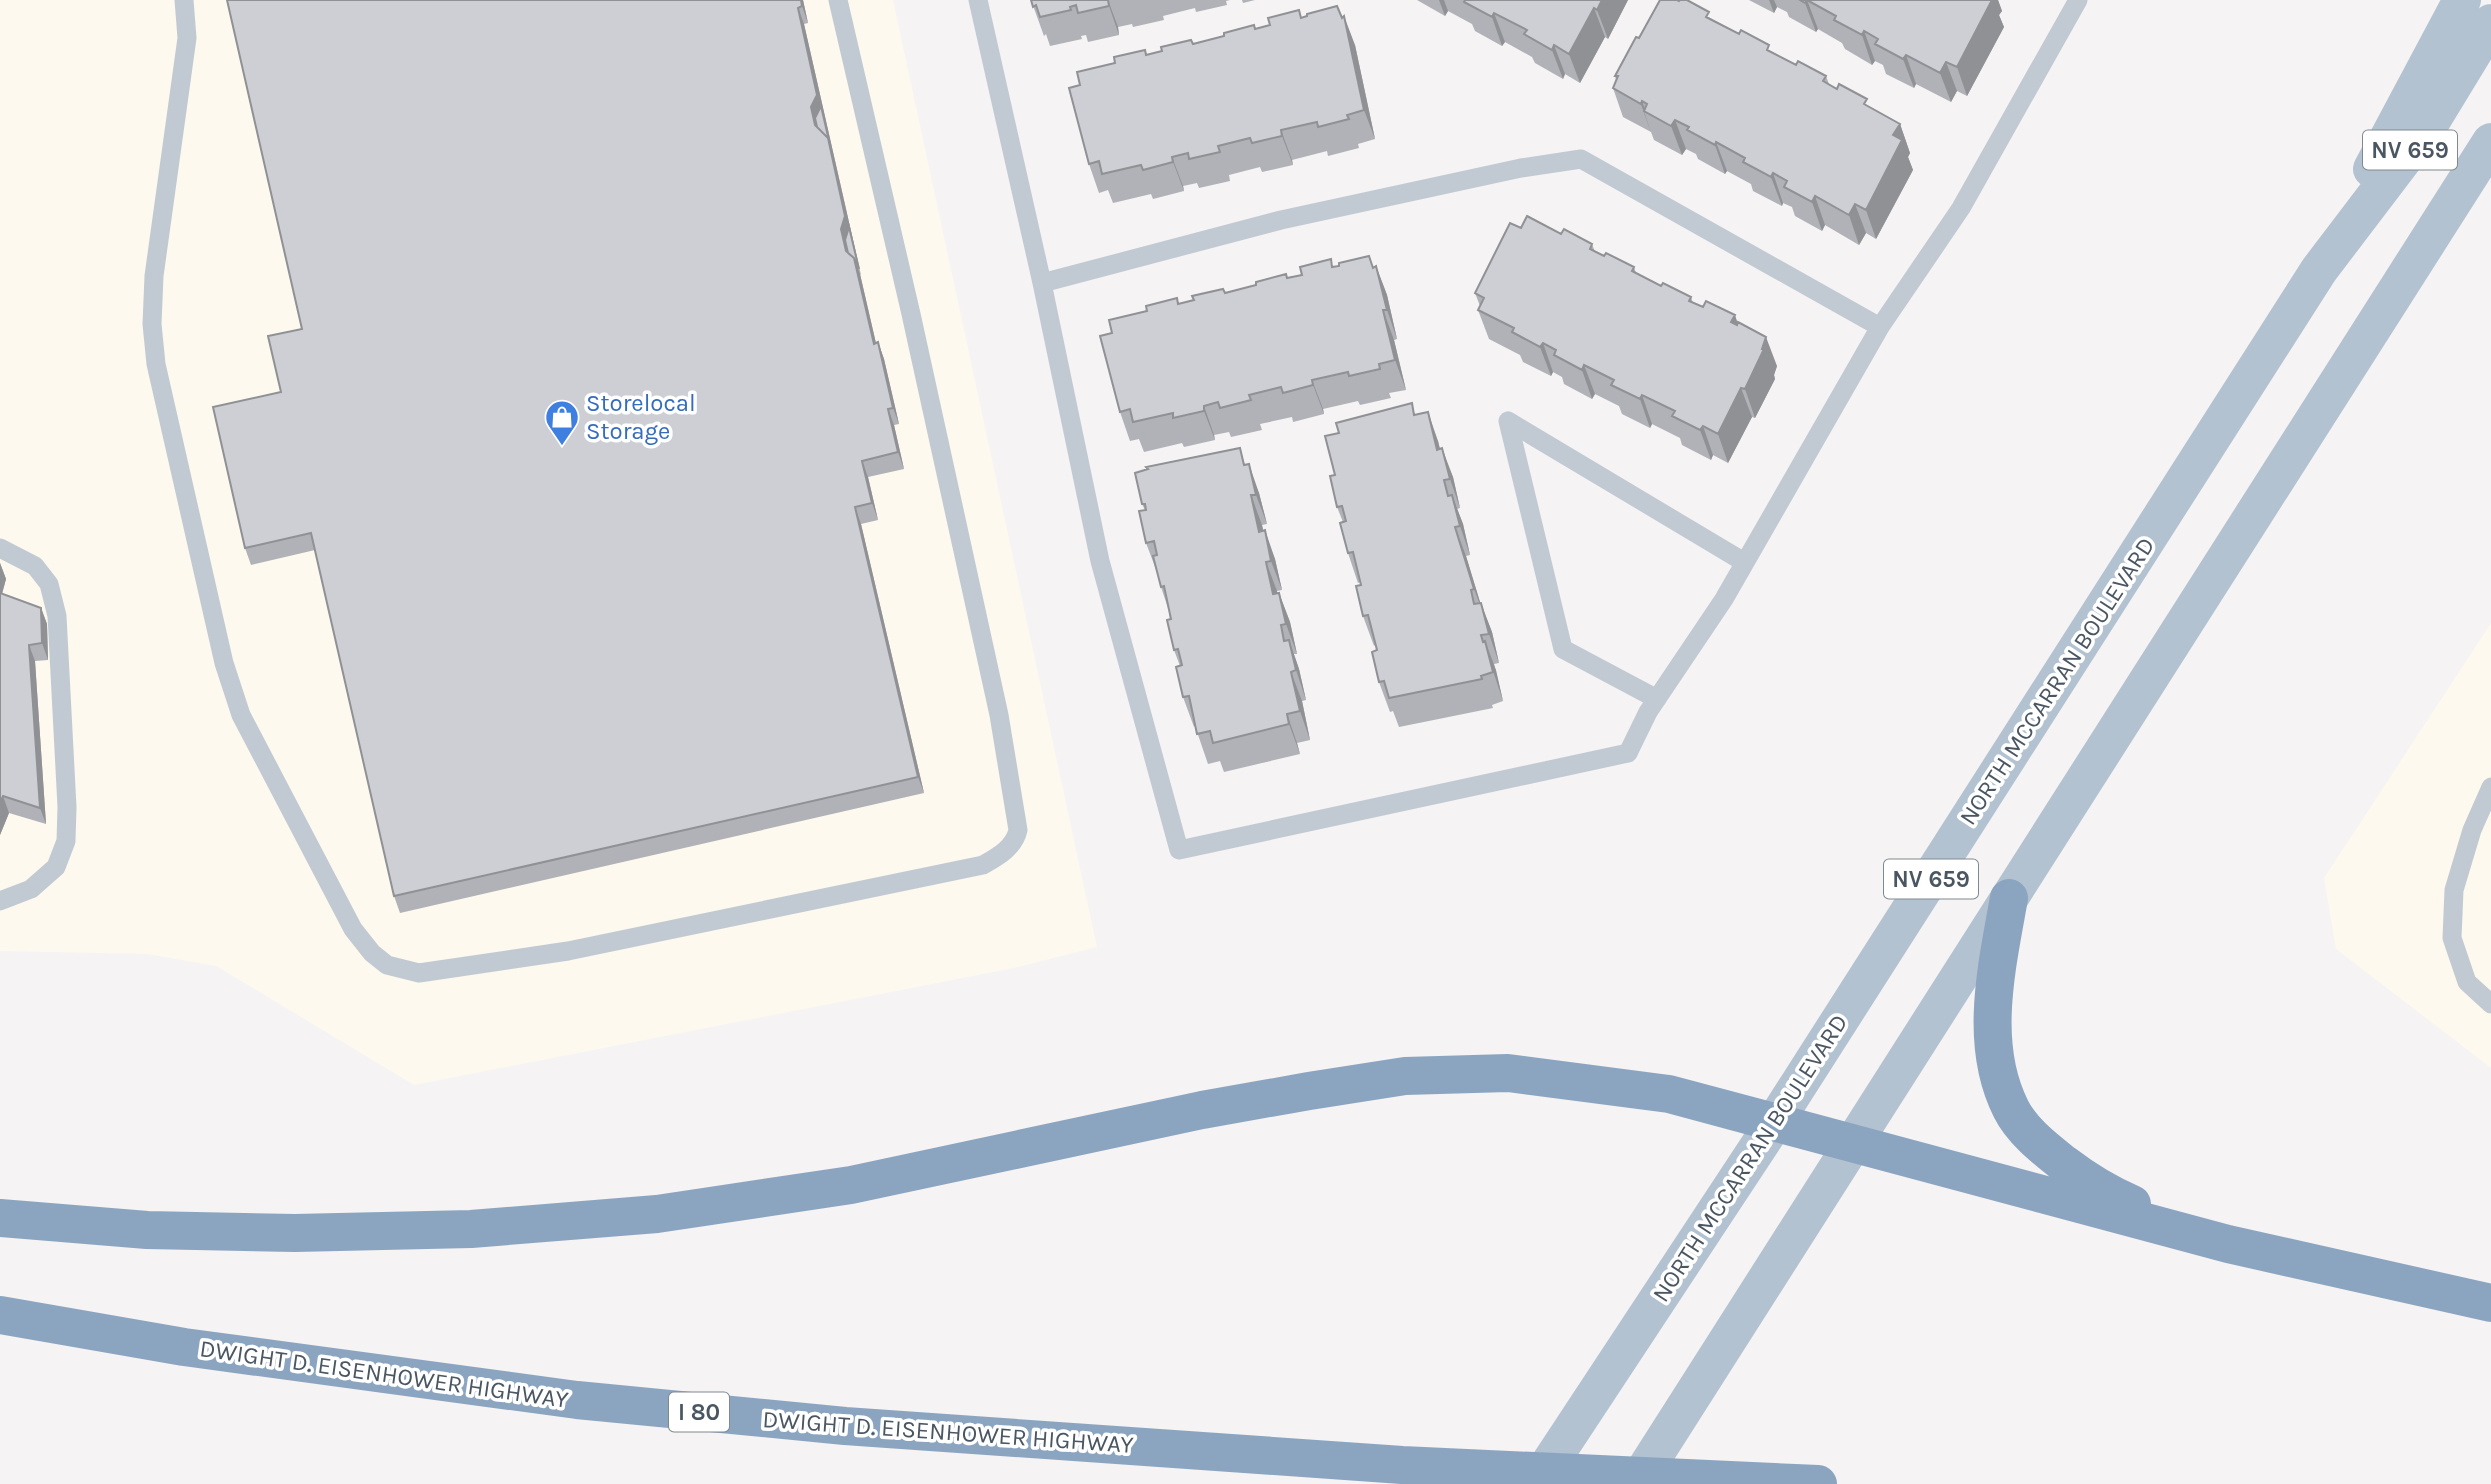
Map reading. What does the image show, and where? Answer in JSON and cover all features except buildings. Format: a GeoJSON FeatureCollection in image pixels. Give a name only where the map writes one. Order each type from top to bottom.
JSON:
{"type":"FeatureCollection","features":[{"type":"Feature","properties":{"kind":"highway"},"geometry":{"type":"LineString","coordinates":[[2009,898],[1997,969],[1993,1013],[1998,1076],[2012,1111],[2038,1143],[2096,1185],[2118,1198],[2228,1244]]}},
{"type":"Feature","properties":{"kind":"highway"},"geometry":{"type":"LineString","coordinates":[[0,1218],[147,1230],[295,1233],[471,1229],[657,1214],[851,1185],[1202,1110],[1405,1076],[1508,1073],[1669,1094],[2228,1244],[2491,1303]]}},
{"type":"Feature","properties":{"kind":"highway","name":"DWIGHT D. EISENHOWER HIGHWAY"},"geometry":{"type":"LineString","coordinates":[[0,1315],[184,1347],[577,1400],[845,1426],[1402,1465],[1818,1484]]}},
{"type":"Feature","properties":{"kind":"main road"},"geometry":{"type":"LineString","coordinates":[[2319,270],[2462,0]]}},
{"type":"Feature","properties":{"kind":"main road","name":"NORTH MCCARRAN BOULEVARD"},"geometry":{"type":"LineString","coordinates":[[1536,1484],[1774,1123],[2319,270],[2427,128],[2491,23]]}},
{"type":"Feature","properties":{"kind":"main road","name":"NV 659"},"geometry":{"type":"LineString","coordinates":[[1636,1484],[2491,142]]}},
{"type":"Feature","properties":{"kind":"lane"},"geometry":{"type":"LineString","coordinates":[[184,0],[187,38],[154,276],[152,324],[156,364],[224,663],[241,715],[353,929],[372,953],[387,965],[419,973],[568,951],[983,865],[1000,855],[1016,839],[1018,830],[999,715],[911,314],[838,0]]}},
{"type":"Feature","properties":{"kind":"lane"},"geometry":{"type":"LineString","coordinates":[[978,0],[1042,283],[1100,561],[1179,850],[1628,753],[1657,699],[1724,599],[1880,327],[1961,208],[2078,0]]}},
{"type":"Feature","properties":{"kind":"lane"},"geometry":{"type":"LineString","coordinates":[[1042,283],[1282,220],[1521,168],[1581,159],[1880,327]]}},
{"type":"Feature","properties":{"kind":"lane"},"geometry":{"type":"LineString","coordinates":[[1657,699],[1563,649],[1508,421],[1744,562]]}},
{"type":"Feature","properties":{"kind":"lane"},"geometry":{"type":"LineString","coordinates":[[0,548],[34,566],[49,584],[57,616],[67,807],[66,841],[56,867],[31,889],[0,901]]}},
{"type":"Feature","properties":{"kind":"lane"},"geometry":{"type":"LineString","coordinates":[[2491,787],[2472,830],[2454,890],[2452,937],[2467,982],[2491,1004]]}},
{"type":"Feature","properties":{"kind":"shaded area"},"geometry":{"type":"Polygon","coordinates":[[[0,0],[893,0],[1097,947],[1014,968],[414,1085],[216,966],[147,954],[0,951],[0,0]]]}},
{"type":"Feature","properties":{"kind":"shaded area"},"geometry":{"type":"Polygon","coordinates":[[[2491,623],[2491,1068],[2336,949],[2324,878],[2491,623]]]}},
{"type":"Feature","properties":{"kind":"place","name":"Storelocal Storage"},"geometry":{"type":"Point","coordinates":[562,447]}}]}
